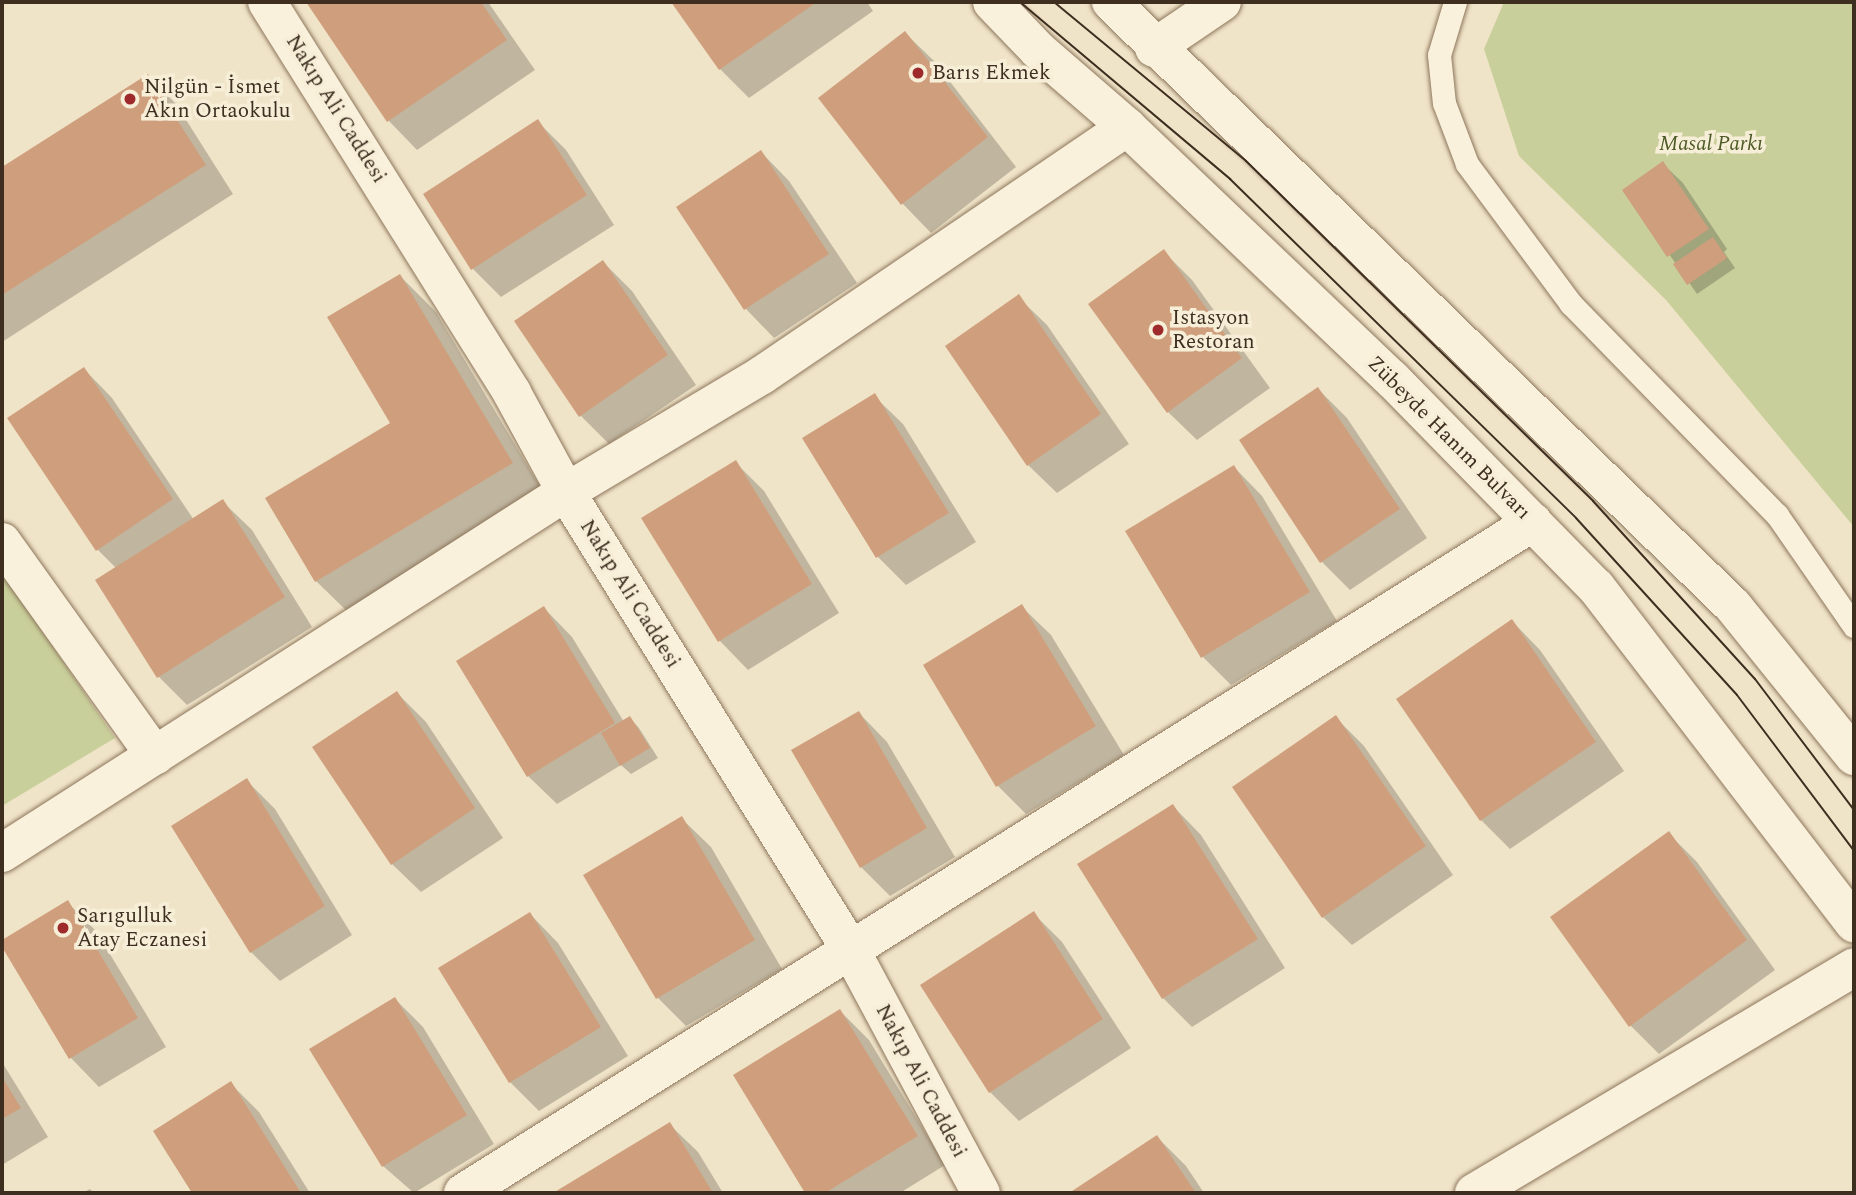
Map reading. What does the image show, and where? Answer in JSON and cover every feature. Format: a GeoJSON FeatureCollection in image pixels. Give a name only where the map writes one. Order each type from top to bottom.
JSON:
{"type":"FeatureCollection","features":[{"type":"Feature","properties":{"kind":"street","name":"Nakıp Ali Caddesi"},"geometry":{"type":"LineString","coordinates":[[267,2],[512,393],[566,492],[849,947],[981,1193]]}},
{"type":"Feature","properties":{"kind":"street","name":"Zübeyde Hanım Bulvarı"},"geometry":{"type":"LineString","coordinates":[[992,2],[1038,50],[1127,127],[1392,379],[1596,587],[1854,923]]}},
{"type":"Feature","properties":{"kind":"street"},"geometry":{"type":"LineString","coordinates":[[1111,2],[1154,48],[1733,606],[1854,756]]}},
{"type":"Feature","properties":{"kind":"street"},"geometry":{"type":"LineString","coordinates":[[1154,48],[1222,2]]}},
{"type":"Feature","properties":{"kind":"street"},"geometry":{"type":"LineString","coordinates":[[2,853],[566,492],[762,375],[1127,127]]}},
{"type":"Feature","properties":{"kind":"street"},"geometry":{"type":"LineString","coordinates":[[463,1193],[849,947],[1533,522]]}},
{"type":"Feature","properties":{"kind":"street"},"geometry":{"type":"LineString","coordinates":[[2,542],[155,756]]}},
{"type":"Feature","properties":{"kind":"street"},"geometry":{"type":"LineString","coordinates":[[1477,1193],[1854,967]]}},
{"type":"Feature","properties":{"kind":"lane"},"geometry":{"type":"LineString","coordinates":[[1455,2],[1439,55],[1444,103],[1467,164],[1571,304],[1777,515],[1854,626]]}},
{"type":"Feature","properties":{"kind":"green space","name":"Masal Parkı"},"geometry":{"type":"Polygon","coordinates":[[[1504,2],[1854,2],[1854,527],[1666,300],[1519,156],[1484,49],[1504,2]]]}},
{"type":"Feature","properties":{"kind":"green space"},"geometry":{"type":"Polygon","coordinates":[[[2,572],[115,738],[2,806],[2,572]]]}},
{"type":"Feature","properties":{"kind":"building"},"geometry":{"type":"Polygon","coordinates":[[[306,2],[481,2],[507,40],[387,122],[306,2]]]}},
{"type":"Feature","properties":{"kind":"building"},"geometry":{"type":"Polygon","coordinates":[[[671,2],[817,2],[719,70],[671,2]]]}},
{"type":"Feature","properties":{"kind":"building"},"geometry":{"type":"Polygon","coordinates":[[[905,31],[988,137],[901,205],[818,98],[905,31]]]}},
{"type":"Feature","properties":{"kind":"building"},"geometry":{"type":"Polygon","coordinates":[[[148,74],[206,165],[2,295],[2,167],[148,74]]]}},
{"type":"Feature","properties":{"kind":"building"},"geometry":{"type":"Polygon","coordinates":[[[538,119],[587,195],[471,270],[423,194],[538,119]]]}},
{"type":"Feature","properties":{"kind":"building"},"geometry":{"type":"Polygon","coordinates":[[[761,150],[829,254],[744,310],[676,207],[761,150]]]}},
{"type":"Feature","properties":{"kind":"building"},"geometry":{"type":"Polygon","coordinates":[[[1663,161],[1709,229],[1667,257],[1622,190],[1663,161]]]}},
{"type":"Feature","properties":{"kind":"building"},"geometry":{"type":"Polygon","coordinates":[[[1713,237],[1727,258],[1687,285],[1673,264],[1713,237]]]}},
{"type":"Feature","properties":{"kind":"building"},"geometry":{"type":"Polygon","coordinates":[[[1164,249],[1242,358],[1167,413],[1088,304],[1164,249]]]}},
{"type":"Feature","properties":{"kind":"building"},"geometry":{"type":"Polygon","coordinates":[[[603,260],[668,355],[579,417],[514,321],[603,260]]]}},
{"type":"Feature","properties":{"kind":"building"},"geometry":{"type":"Polygon","coordinates":[[[400,274],[513,463],[315,582],[265,498],[390,423],[327,317],[400,274]]]}},
{"type":"Feature","properties":{"kind":"building"},"geometry":{"type":"Polygon","coordinates":[[[1019,294],[1101,414],[1027,466],[945,346],[1019,294]]]}},
{"type":"Feature","properties":{"kind":"building"},"geometry":{"type":"Polygon","coordinates":[[[84,367],[173,499],[96,551],[7,418],[84,367]]]}},
{"type":"Feature","properties":{"kind":"building"},"geometry":{"type":"Polygon","coordinates":[[[1318,387],[1400,509],[1320,563],[1239,440],[1318,387]]]}},
{"type":"Feature","properties":{"kind":"building"},"geometry":{"type":"Polygon","coordinates":[[[875,393],[949,513],[876,558],[802,438],[875,393]]]}},
{"type":"Feature","properties":{"kind":"building"},"geometry":{"type":"Polygon","coordinates":[[[736,460],[812,584],[718,642],[641,518],[736,460]]]}},
{"type":"Feature","properties":{"kind":"building"},"geometry":{"type":"Polygon","coordinates":[[[1234,465],[1310,592],[1201,658],[1125,531],[1234,465]]]}},
{"type":"Feature","properties":{"kind":"building"},"geometry":{"type":"Polygon","coordinates":[[[223,499],[285,597],[157,678],[95,580],[223,499]]]}},
{"type":"Feature","properties":{"kind":"building"},"geometry":{"type":"Polygon","coordinates":[[[1022,604],[1096,726],[996,787],[923,665],[1022,604]]]}},
{"type":"Feature","properties":{"kind":"building"},"geometry":{"type":"Polygon","coordinates":[[[544,606],[615,723],[527,777],[456,661],[544,606]]]}},
{"type":"Feature","properties":{"kind":"building"},"geometry":{"type":"Polygon","coordinates":[[[1512,619],[1596,742],[1480,821],[1396,699],[1512,619]]]}},
{"type":"Feature","properties":{"kind":"building"},"geometry":{"type":"Polygon","coordinates":[[[397,691],[475,808],[391,865],[312,747],[397,691]]]}},
{"type":"Feature","properties":{"kind":"building"},"geometry":{"type":"Polygon","coordinates":[[[859,711],[927,828],[860,868],[791,750],[859,711]]]}},
{"type":"Feature","properties":{"kind":"building"},"geometry":{"type":"Polygon","coordinates":[[[1336,715],[1426,846],[1322,918],[1232,787],[1336,715]]]}},
{"type":"Feature","properties":{"kind":"building"},"geometry":{"type":"Polygon","coordinates":[[[630,716],[650,748],[620,766],[601,733],[630,716]]]}},
{"type":"Feature","properties":{"kind":"building"},"geometry":{"type":"Polygon","coordinates":[[[247,778],[325,906],[250,953],[171,826],[247,778]]]}},
{"type":"Feature","properties":{"kind":"building"},"geometry":{"type":"Polygon","coordinates":[[[1173,804],[1258,939],[1162,999],[1077,864],[1173,804]]]}},
{"type":"Feature","properties":{"kind":"building"},"geometry":{"type":"Polygon","coordinates":[[[682,816],[755,940],[656,999],[583,875],[682,816]]]}},
{"type":"Feature","properties":{"kind":"building"},"geometry":{"type":"Polygon","coordinates":[[[1669,831],[1747,940],[1629,1027],[1550,917],[1669,831]]]}},
{"type":"Feature","properties":{"kind":"building"},"geometry":{"type":"Polygon","coordinates":[[[68,900],[138,1018],[69,1059],[2,947],[2,940],[68,900]]]}},
{"type":"Feature","properties":{"kind":"building"},"geometry":{"type":"Polygon","coordinates":[[[1034,911],[1103,1019],[989,1093],[920,985],[1034,911]]]}},
{"type":"Feature","properties":{"kind":"building"},"geometry":{"type":"Polygon","coordinates":[[[530,912],[601,1027],[509,1083],[438,968],[530,912]]]}},
{"type":"Feature","properties":{"kind":"building"},"geometry":{"type":"Polygon","coordinates":[[[395,997],[467,1115],[382,1167],[309,1049],[395,997]]]}},
{"type":"Feature","properties":{"kind":"building"},"geometry":{"type":"Polygon","coordinates":[[[840,1009],[918,1136],[825,1193],[805,1193],[733,1075],[840,1009]]]}},
{"type":"Feature","properties":{"kind":"building"},"geometry":{"type":"Polygon","coordinates":[[[2,1077],[21,1108],[2,1119],[2,1077]]]}},
{"type":"Feature","properties":{"kind":"building"},"geometry":{"type":"Polygon","coordinates":[[[231,1081],[301,1193],[192,1193],[153,1131],[231,1081]]]}},
{"type":"Feature","properties":{"kind":"building"},"geometry":{"type":"Polygon","coordinates":[[[670,1122],[713,1193],[553,1193],[670,1122]]]}},
{"type":"Feature","properties":{"kind":"building"},"geometry":{"type":"Polygon","coordinates":[[[1157,1135],[1196,1193],[1069,1193],[1157,1135]]]}},
{"type":"Feature","properties":{"kind":"tram line"},"geometry":{"type":"LineString","coordinates":[[1020,2],[1230,179],[1576,518],[1737,695],[1854,851]]}},
{"type":"Feature","properties":{"kind":"tram line"},"geometry":{"type":"LineString","coordinates":[[1054,2],[1246,161],[1593,501],[1755,679],[1854,810]]}},
{"type":"Feature","properties":{"kind":"place","name":"Barıs Ekmek"},"geometry":{"type":"Point","coordinates":[918,73]}},
{"type":"Feature","properties":{"kind":"place","name":"Nilgün - İsmet Akın Ortaokulu"},"geometry":{"type":"Point","coordinates":[130,99]}},
{"type":"Feature","properties":{"kind":"place","name":"Istasyon Restoran"},"geometry":{"type":"Point","coordinates":[1158,330]}},
{"type":"Feature","properties":{"kind":"place","name":"Sarıgulluk Atay Eczanesi"},"geometry":{"type":"Point","coordinates":[63,928]}}]}
